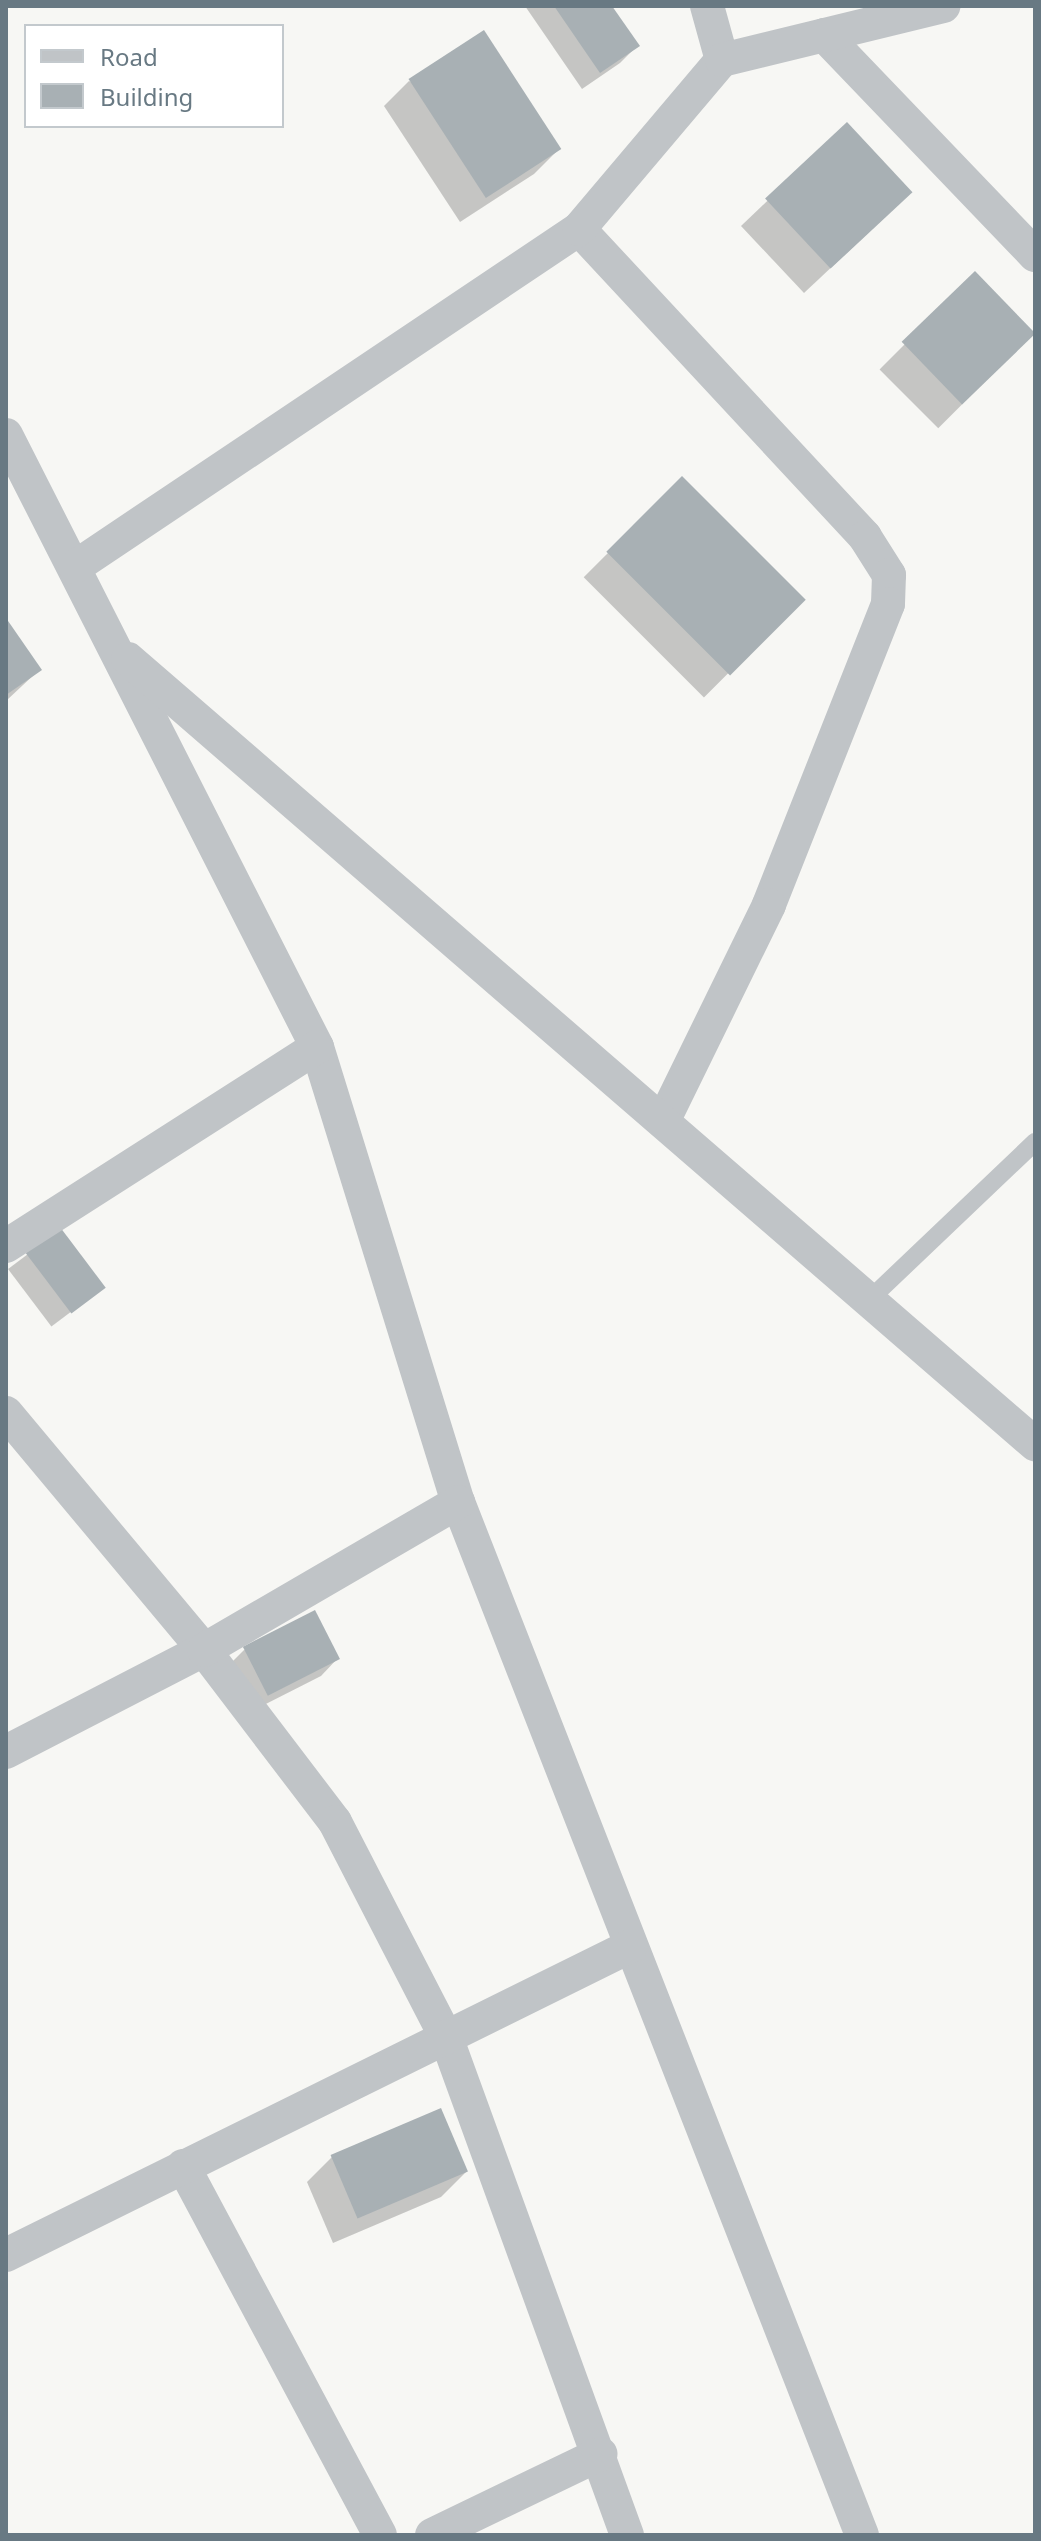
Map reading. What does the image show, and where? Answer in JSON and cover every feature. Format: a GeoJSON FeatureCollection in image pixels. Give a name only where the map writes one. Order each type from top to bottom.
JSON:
{"type":"FeatureCollection","features":[{"type":"Feature","properties":{"kind":"street"},"geometry":{"type":"LineString","coordinates":[[707,6],[722,60]]}},
{"type":"Feature","properties":{"kind":"street"},"geometry":{"type":"LineString","coordinates":[[75,567],[579,229],[722,60],[943,6]]}},
{"type":"Feature","properties":{"kind":"street"},"geometry":{"type":"LineString","coordinates":[[824,35],[1035,255]]}},
{"type":"Feature","properties":{"kind":"street"},"geometry":{"type":"LineString","coordinates":[[579,229],[865,537],[889,575],[888,604],[769,905],[663,1121]]}},
{"type":"Feature","properties":{"kind":"street"},"geometry":{"type":"LineString","coordinates":[[6,435],[317,1047],[458,1502],[862,2535]]}},
{"type":"Feature","properties":{"kind":"street"},"geometry":{"type":"LineString","coordinates":[[115,647],[1035,1444]]}},
{"type":"Feature","properties":{"kind":"street"},"geometry":{"type":"LineString","coordinates":[[6,1246],[317,1047]]}},
{"type":"Feature","properties":{"kind":"street"},"geometry":{"type":"LineString","coordinates":[[6,1413],[204,1650],[335,1822],[446,2037],[627,2535]]}},
{"type":"Feature","properties":{"kind":"street"},"geometry":{"type":"LineString","coordinates":[[6,1752],[204,1650],[458,1502]]}},
{"type":"Feature","properties":{"kind":"street"},"geometry":{"type":"LineString","coordinates":[[6,2255],[631,1946]]}},
{"type":"Feature","properties":{"kind":"street"},"geometry":{"type":"LineString","coordinates":[[183,2166],[380,2535]]}},
{"type":"Feature","properties":{"kind":"street"},"geometry":{"type":"LineString","coordinates":[[432,2535],[600,2454]]}},
{"type":"Feature","properties":{"kind":"lane"},"geometry":{"type":"LineString","coordinates":[[869,1300],[1035,1142]]}},
{"type":"Feature","properties":{"kind":"building"},"geometry":{"type":"Polygon","coordinates":[[[554,6],[612,6],[640,46],[600,73],[554,6]]]}},
{"type":"Feature","properties":{"kind":"building"},"geometry":{"type":"Polygon","coordinates":[[[484,30],[561,149],[486,198],[409,79],[484,30]]]}},
{"type":"Feature","properties":{"kind":"building"},"geometry":{"type":"Polygon","coordinates":[[[847,122],[912,192],[831,269],[765,198],[847,122]]]}},
{"type":"Feature","properties":{"kind":"building"},"geometry":{"type":"Polygon","coordinates":[[[975,271],[1035,334],[962,404],[902,342],[975,271]]]}},
{"type":"Feature","properties":{"kind":"building"},"geometry":{"type":"Polygon","coordinates":[[[682,476],[806,600],[730,675],[606,552],[682,476]]]}},
{"type":"Feature","properties":{"kind":"building"},"geometry":{"type":"Polygon","coordinates":[[[6,618],[42,670],[6,695],[6,618]]]}},
{"type":"Feature","properties":{"kind":"building"},"geometry":{"type":"Polygon","coordinates":[[[60,1227],[106,1288],[71,1314],[26,1253],[60,1227]]]}},
{"type":"Feature","properties":{"kind":"building"},"geometry":{"type":"Polygon","coordinates":[[[315,1610],[340,1659],[268,1696],[243,1647],[315,1610]]]}},
{"type":"Feature","properties":{"kind":"building"},"geometry":{"type":"Polygon","coordinates":[[[441,2108],[468,2172],[357,2218],[331,2155],[441,2108]]]}}]}
